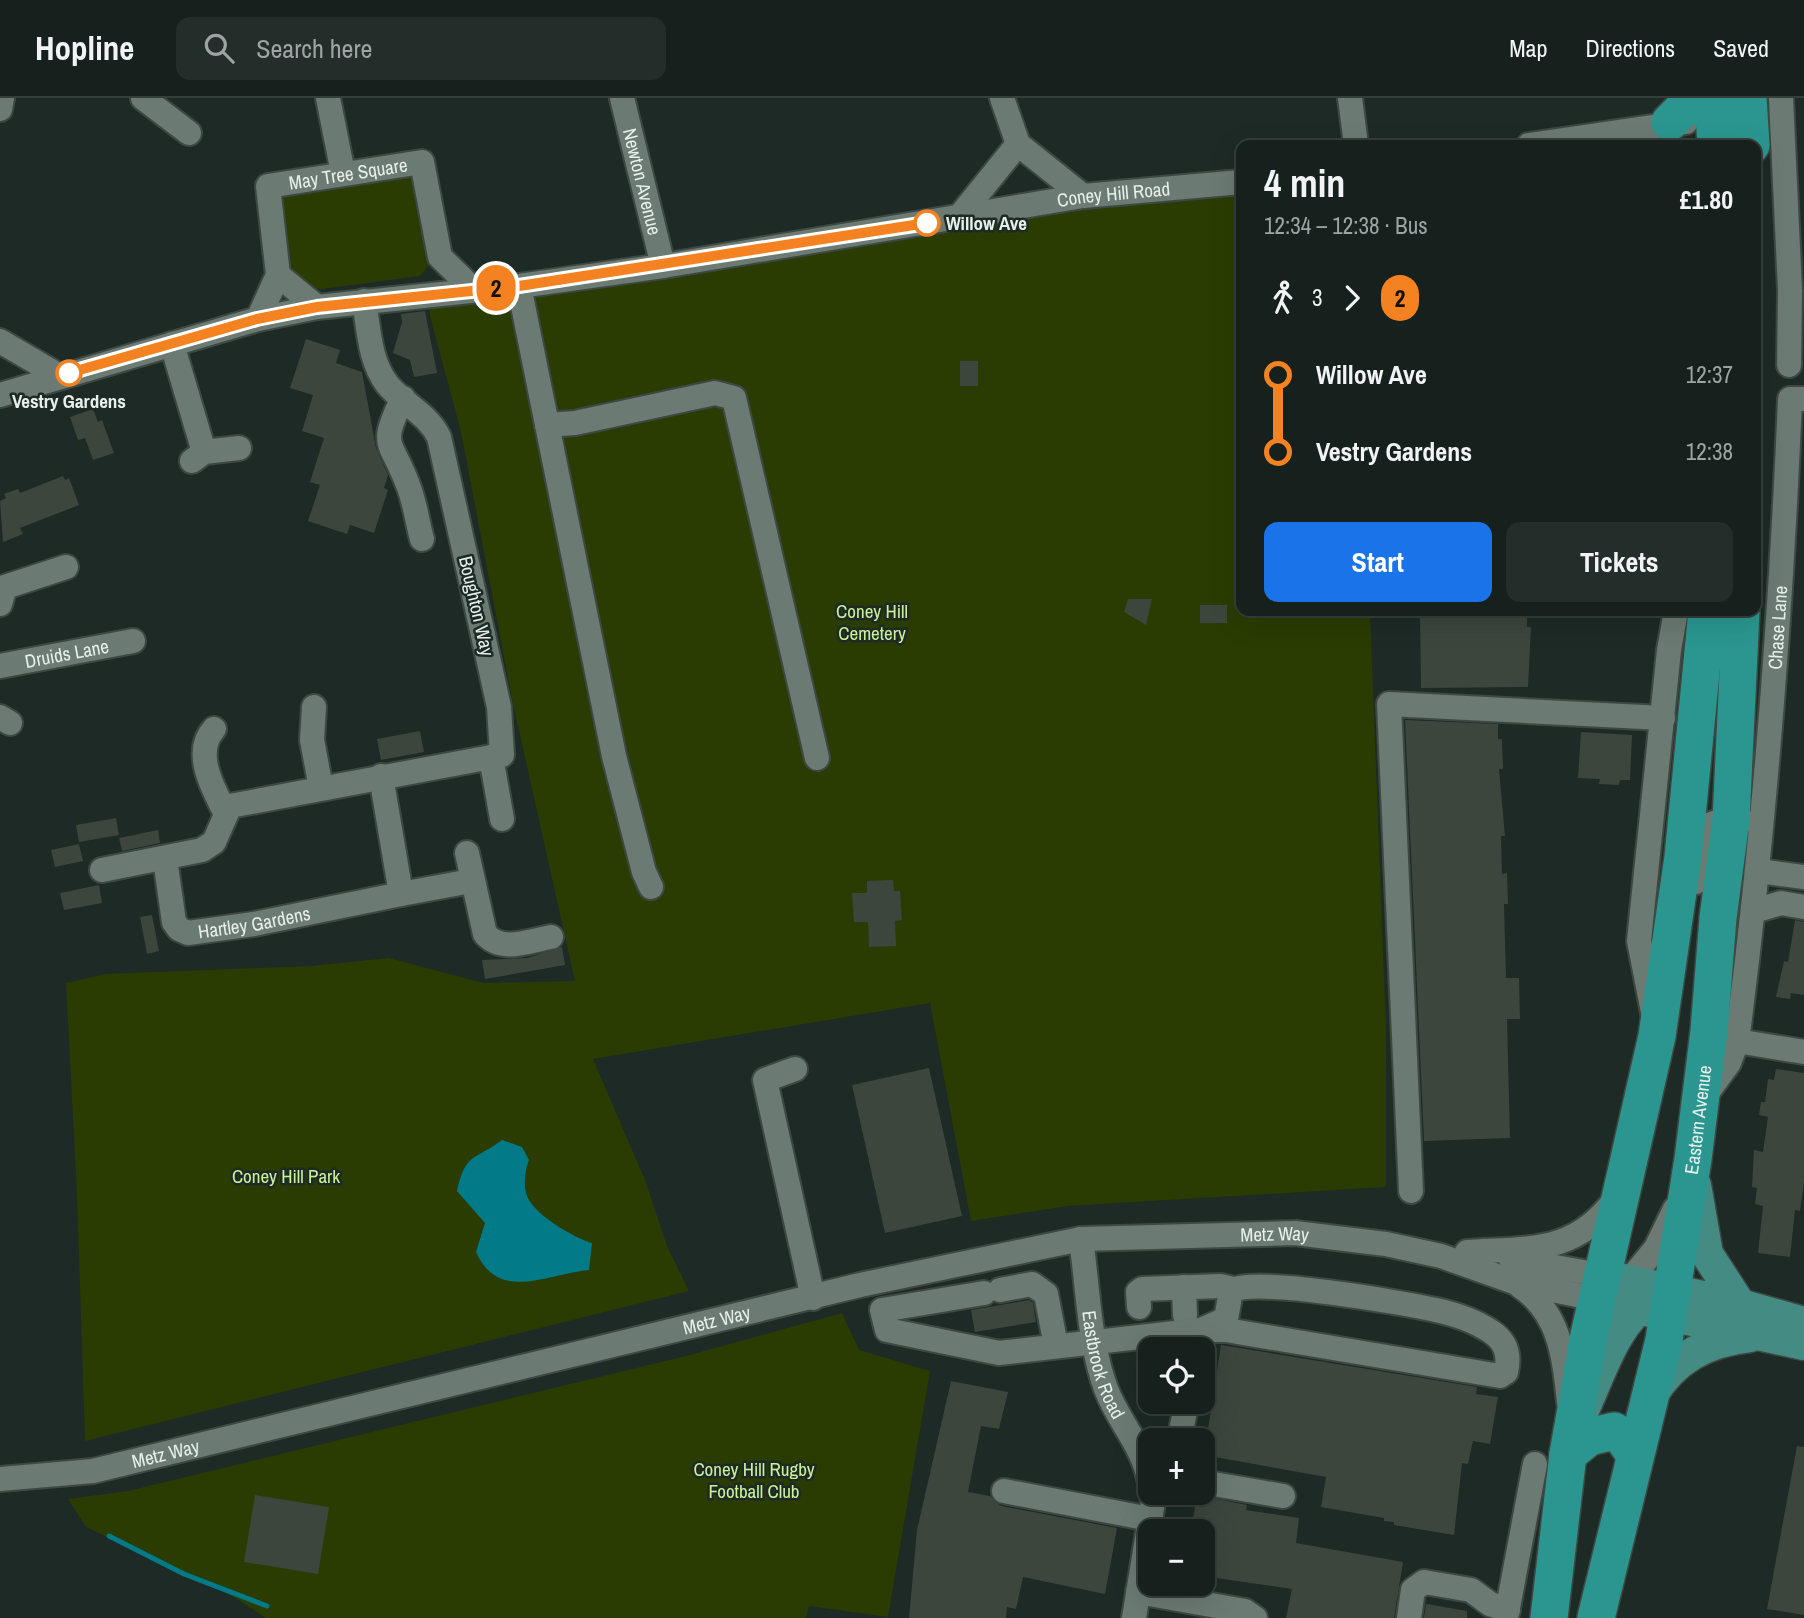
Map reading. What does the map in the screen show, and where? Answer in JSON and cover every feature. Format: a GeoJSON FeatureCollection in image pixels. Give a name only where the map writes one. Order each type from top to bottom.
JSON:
{"type":"FeatureCollection","features":[{"type":"Feature","properties":{"kind":"highway","name":"Eastern Avenue"},"geometry":{"type":"LineString","coordinates":[[1596,1618],[1651,1396],[1633,1295],[1624,1183],[1657,1036],[1672,942],[1706,616]]}},
{"type":"Feature","properties":{"kind":"highway","name":"Eastern Avenue"},"geometry":{"type":"LineString","coordinates":[[1549,1618],[1558,1452],[1633,1295],[1694,1150],[1718,918],[1746,821],[1741,616]]}},
{"type":"Feature","properties":{"kind":"highway"},"geometry":{"type":"LineString","coordinates":[[1634,1144],[1653,1155],[1665,1157],[1694,1150]]}},
{"type":"Feature","properties":{"kind":"highway"},"geometry":{"type":"LineString","coordinates":[[1558,1452],[1588,1437],[1614,1431],[1621,1435],[1635,1455]]}},
{"type":"Feature","properties":{"kind":"main road"},"geometry":{"type":"LineString","coordinates":[[1694,1150],[1707,1254],[1740,1305]]}},
{"type":"Feature","properties":{"kind":"main road","name":"Metz Way"},"geometry":{"type":"LineString","coordinates":[[1633,1295],[1740,1305],[1804,1323]]}},
{"type":"Feature","properties":{"kind":"main road","name":"Metz Way"},"geometry":{"type":"LineString","coordinates":[[1633,1295],[1762,1335],[1804,1344]]}},
{"type":"Feature","properties":{"kind":"main road"},"geometry":{"type":"LineString","coordinates":[[1651,1396],[1667,1373],[1693,1352],[1723,1341],[1762,1335]]}},
{"type":"Feature","properties":{"kind":"street"},"geometry":{"type":"LineString","coordinates":[[0,109],[2,98]]}},
{"type":"Feature","properties":{"kind":"street"},"geometry":{"type":"LineString","coordinates":[[142,98],[189,133]]}},
{"type":"Feature","properties":{"kind":"street"},"geometry":{"type":"LineString","coordinates":[[328,98],[343,173]]}},
{"type":"Feature","properties":{"kind":"street","name":"Newton Avenue"},"geometry":{"type":"LineString","coordinates":[[622,98],[663,266]]}},
{"type":"Feature","properties":{"kind":"street"},"geometry":{"type":"LineString","coordinates":[[1003,98],[1018,144],[1083,195]]}},
{"type":"Feature","properties":{"kind":"street"},"geometry":{"type":"LineString","coordinates":[[1350,98],[1355,140]]}},
{"type":"Feature","properties":{"kind":"street"},"geometry":{"type":"LineString","coordinates":[[1781,98],[1795,295],[1789,365]]}},
{"type":"Feature","properties":{"kind":"street"},"geometry":{"type":"LineString","coordinates":[[1566,140],[1719,119]]}},
{"type":"Feature","properties":{"kind":"street"},"geometry":{"type":"LineString","coordinates":[[959,217],[1018,144]]}},
{"type":"Feature","properties":{"kind":"street","name":"May Tree Square"},"geometry":{"type":"LineString","coordinates":[[278,275],[268,186],[422,162],[440,257]]}},
{"type":"Feature","properties":{"kind":"street","name":"Coney Hill Road"},"geometry":{"type":"LineString","coordinates":[[0,395],[58,375],[257,319],[317,307],[519,286],[663,266],[1083,195],[1236,182]]}},
{"type":"Feature","properties":{"kind":"street"},"geometry":{"type":"LineString","coordinates":[[414,295],[440,257],[473,289]]}},
{"type":"Feature","properties":{"kind":"street"},"geometry":{"type":"LineString","coordinates":[[257,319],[278,275],[317,307]]}},
{"type":"Feature","properties":{"kind":"street"},"geometry":{"type":"LineString","coordinates":[[519,286],[614,756],[644,872],[651,887]]}},
{"type":"Feature","properties":{"kind":"street","name":"Boughton Way"},"geometry":{"type":"LineString","coordinates":[[364,301],[373,359],[388,384],[432,423],[439,438],[499,707],[502,755],[491,757]]}},
{"type":"Feature","properties":{"kind":"street"},"geometry":{"type":"LineString","coordinates":[[0,341],[58,375]]}},
{"type":"Feature","properties":{"kind":"street"},"geometry":{"type":"LineString","coordinates":[[172,344],[198,456],[239,448]]}},
{"type":"Feature","properties":{"kind":"street"},"geometry":{"type":"LineString","coordinates":[[547,425],[575,423],[715,393],[734,398],[817,758]]}},
{"type":"Feature","properties":{"kind":"street"},"geometry":{"type":"LineString","coordinates":[[403,398],[390,424],[389,448],[408,485],[422,539]]}},
{"type":"Feature","properties":{"kind":"street","name":"Chase Lane"},"geometry":{"type":"LineString","coordinates":[[1701,1101],[1729,1063],[1737,1041],[1759,871],[1746,821],[1794,553],[1790,399],[1804,399]]}},
{"type":"Feature","properties":{"kind":"street"},"geometry":{"type":"LineString","coordinates":[[0,604],[5,587],[66,567]]}},
{"type":"Feature","properties":{"kind":"street","name":"Eastern Avenue"},"geometry":{"type":"LineString","coordinates":[[1657,1036],[1639,941],[1675,616]]}},
{"type":"Feature","properties":{"kind":"street","name":"Druids Lane"},"geometry":{"type":"LineString","coordinates":[[0,666],[134,642]]}},
{"type":"Feature","properties":{"kind":"street"},"geometry":{"type":"LineString","coordinates":[[1411,1191],[1389,704],[1663,718]]}},
{"type":"Feature","properties":{"kind":"street"},"geometry":{"type":"LineString","coordinates":[[314,707],[312,740],[321,788]]}},
{"type":"Feature","properties":{"kind":"street"},"geometry":{"type":"LineString","coordinates":[[214,729],[205,745],[206,763],[214,790],[226,814]]}},
{"type":"Feature","properties":{"kind":"street"},"geometry":{"type":"LineString","coordinates":[[102,870],[202,850],[214,842],[230,806],[491,757],[502,819]]}},
{"type":"Feature","properties":{"kind":"street"},"geometry":{"type":"LineString","coordinates":[[381,776],[401,894]]}},
{"type":"Feature","properties":{"kind":"street"},"geometry":{"type":"LineString","coordinates":[[1672,942],[1687,911],[1703,843],[1712,824],[1746,821]]}},
{"type":"Feature","properties":{"kind":"street"},"geometry":{"type":"LineString","coordinates":[[467,853],[471,881],[485,934],[492,943],[501,946],[551,937]]}},
{"type":"Feature","properties":{"kind":"street","name":"Hartley Gardens"},"geometry":{"type":"LineString","coordinates":[[165,859],[174,922],[179,929],[188,933],[471,881]]}},
{"type":"Feature","properties":{"kind":"street"},"geometry":{"type":"LineString","coordinates":[[1759,871],[1804,877]]}},
{"type":"Feature","properties":{"kind":"street"},"geometry":{"type":"LineString","coordinates":[[1754,911],[1781,903],[1804,907]]}},
{"type":"Feature","properties":{"kind":"street"},"geometry":{"type":"LineString","coordinates":[[1737,1041],[1804,1052]]}},
{"type":"Feature","properties":{"kind":"street"},"geometry":{"type":"LineString","coordinates":[[795,1069],[765,1080],[813,1298]]}},
{"type":"Feature","properties":{"kind":"street"},"geometry":{"type":"LineString","coordinates":[[1467,1252],[1545,1247],[1574,1238],[1604,1215],[1624,1183]]}},
{"type":"Feature","properties":{"kind":"street","name":"Metz Way"},"geometry":{"type":"LineString","coordinates":[[0,1479],[93,1471],[859,1285],[1081,1239],[1295,1233],[1386,1244],[1441,1256],[1514,1282],[1633,1295]]}},
{"type":"Feature","properties":{"kind":"street","name":"Eastbrook Road"},"geometry":{"type":"LineString","coordinates":[[1081,1239],[1095,1342],[1108,1393],[1138,1448]]}},
{"type":"Feature","properties":{"kind":"street","name":"Metz Way"},"geometry":{"type":"LineString","coordinates":[[1441,1256],[1467,1252],[1633,1295]]}},
{"type":"Feature","properties":{"kind":"street"},"geometry":{"type":"LineString","coordinates":[[1409,1618],[1413,1590],[1424,1582],[1471,1590],[1507,1614],[1558,1452],[1559,1335],[1544,1307],[1514,1282]]}},
{"type":"Feature","properties":{"kind":"street"},"geometry":{"type":"LineString","coordinates":[[1056,1346],[1046,1294],[1032,1284],[882,1310],[887,1330],[999,1353],[1095,1342],[1138,1342]]}},
{"type":"Feature","properties":{"kind":"street"},"geometry":{"type":"LineString","coordinates":[[1139,1307],[1139,1292],[1142,1289],[1274,1286],[1436,1310],[1473,1321],[1504,1343],[1509,1357],[1506,1372],[1500,1376],[1275,1336],[1195,1331]]}},
{"type":"Feature","properties":{"kind":"street"},"geometry":{"type":"LineString","coordinates":[[1184,1287],[1195,1331]]}},
{"type":"Feature","properties":{"kind":"street"},"geometry":{"type":"LineString","coordinates":[[1178,1337],[1226,1319],[1233,1289]]}},
{"type":"Feature","properties":{"kind":"street"},"geometry":{"type":"LineString","coordinates":[[1215,1484],[1283,1496]]}},
{"type":"Feature","properties":{"kind":"street"},"geometry":{"type":"LineString","coordinates":[[1004,1491],[1150,1519],[1151,1505]]}},
{"type":"Feature","properties":{"kind":"street"},"geometry":{"type":"LineString","coordinates":[[1134,1618],[1138,1592]]}},
{"type":"Feature","properties":{"kind":"street"},"geometry":{"type":"LineString","coordinates":[[1161,1596],[1245,1611],[1255,1618]]}},
{"type":"Feature","properties":{"kind":"green space"},"geometry":{"type":"Polygon","coordinates":[[[416,175],[432,262],[420,276],[307,291],[282,273],[275,200],[282,192],[416,175]]]}},
{"type":"Feature","properties":{"kind":"green space","name":"Coney Hill Cemetery"},"geometry":{"type":"Polygon","coordinates":[[[1236,191],[1236,616],[1370,616],[1386,1028],[1386,1187],[1068,1206],[971,1221],[930,1003],[593,1059],[645,1180],[667,1246],[689,1291],[85,1441],[77,1195],[66,983],[105,974],[310,966],[389,958],[483,983],[575,981],[513,704],[461,432],[430,316],[429,299],[1107,200],[1236,191]]]}},
{"type":"Feature","properties":{"kind":"green space","name":"Coney Hill Rugby Football Club"},"geometry":{"type":"Polygon","coordinates":[[[842,1313],[859,1350],[930,1371],[888,1617],[809,1606],[806,1618],[266,1618],[210,1582],[184,1574],[86,1527],[68,1499],[128,1491],[686,1356],[842,1313]]]}},
{"type":"Feature","properties":{"kind":"water"},"geometry":{"type":"Polygon","coordinates":[[[502,1140],[522,1147],[529,1160],[525,1188],[536,1209],[559,1227],[592,1243],[589,1270],[525,1282],[497,1277],[486,1268],[476,1252],[485,1223],[457,1191],[468,1163],[502,1140]]]}},
{"type":"Feature","properties":{"kind":"building"},"geometry":{"type":"Polygon","coordinates":[[[425,311],[437,373],[414,377],[410,360],[393,353],[402,322],[401,314],[425,311]]]}},
{"type":"Feature","properties":{"kind":"building"},"geometry":{"type":"Polygon","coordinates":[[[306,339],[340,350],[336,363],[362,372],[376,448],[388,475],[384,488],[388,490],[374,533],[350,525],[347,534],[308,521],[320,485],[310,482],[324,438],[302,431],[313,395],[290,388],[306,339]]]}},
{"type":"Feature","properties":{"kind":"building"},"geometry":{"type":"Polygon","coordinates":[[[960,361],[978,361],[978,386],[960,386],[960,361]]]}},
{"type":"Feature","properties":{"kind":"building"},"geometry":{"type":"Polygon","coordinates":[[[93,409],[98,422],[102,420],[114,453],[93,460],[85,438],[78,440],[70,417],[93,409]]]}},
{"type":"Feature","properties":{"kind":"building"},"geometry":{"type":"Polygon","coordinates":[[[63,476],[65,480],[69,478],[79,505],[20,528],[23,534],[3,542],[0,501],[6,498],[4,494],[18,489],[20,493],[63,476]]]}},
{"type":"Feature","properties":{"kind":"building"},"geometry":{"type":"Polygon","coordinates":[[[1128,599],[1152,599],[1146,625],[1124,612],[1128,599]]]}},
{"type":"Feature","properties":{"kind":"building"},"geometry":{"type":"Polygon","coordinates":[[[1200,605],[1227,605],[1227,623],[1200,623],[1200,605]]]}},
{"type":"Feature","properties":{"kind":"building"},"geometry":{"type":"Polygon","coordinates":[[[1420,616],[1527,616],[1527,627],[1531,627],[1528,687],[1421,688],[1420,616]]]}},
{"type":"Feature","properties":{"kind":"building"},"geometry":{"type":"Polygon","coordinates":[[[1405,720],[1498,724],[1498,739],[1502,739],[1503,769],[1499,769],[1505,836],[1501,836],[1502,874],[1507,873],[1508,904],[1504,904],[1506,978],[1519,978],[1520,1019],[1507,1019],[1510,1138],[1424,1141],[1405,720]]]}},
{"type":"Feature","properties":{"kind":"building"},"geometry":{"type":"Polygon","coordinates":[[[420,731],[424,752],[381,760],[377,739],[420,731]]]}},
{"type":"Feature","properties":{"kind":"building"},"geometry":{"type":"Polygon","coordinates":[[[1581,732],[1632,735],[1630,780],[1620,780],[1619,785],[1599,784],[1600,779],[1578,778],[1581,732]]]}},
{"type":"Feature","properties":{"kind":"building"},"geometry":{"type":"Polygon","coordinates":[[[116,818],[119,835],[79,842],[76,825],[116,818]]]}},
{"type":"Feature","properties":{"kind":"building"},"geometry":{"type":"Polygon","coordinates":[[[158,830],[160,843],[122,851],[119,838],[158,830]]]}},
{"type":"Feature","properties":{"kind":"building"},"geometry":{"type":"Polygon","coordinates":[[[79,844],[83,861],[55,867],[51,850],[79,844]]]}},
{"type":"Feature","properties":{"kind":"building"},"geometry":{"type":"Polygon","coordinates":[[[893,880],[894,891],[900,891],[902,920],[895,921],[896,946],[869,947],[868,922],[854,922],[852,893],[867,893],[867,881],[893,880]]]}},
{"type":"Feature","properties":{"kind":"building"},"geometry":{"type":"Polygon","coordinates":[[[99,885],[102,903],[64,910],[60,893],[99,885]]]}},
{"type":"Feature","properties":{"kind":"building"},"geometry":{"type":"Polygon","coordinates":[[[152,915],[159,951],[147,954],[140,917],[152,915]]]}},
{"type":"Feature","properties":{"kind":"building"},"geometry":{"type":"Polygon","coordinates":[[[1795,920],[1804,922],[1804,995],[1791,993],[1790,999],[1776,997],[1784,961],[1788,962],[1795,920]]]}},
{"type":"Feature","properties":{"kind":"building"},"geometry":{"type":"Polygon","coordinates":[[[562,947],[565,965],[485,979],[482,960],[527,958],[562,947]]]}},
{"type":"Feature","properties":{"kind":"building"},"geometry":{"type":"Polygon","coordinates":[[[929,1068],[962,1216],[885,1233],[852,1085],[929,1068]]]}},
{"type":"Feature","properties":{"kind":"building"},"geometry":{"type":"Polygon","coordinates":[[[1776,1069],[1804,1073],[1804,1182],[1800,1211],[1795,1210],[1790,1257],[1758,1253],[1763,1206],[1755,1204],[1757,1188],[1752,1187],[1754,1150],[1763,1152],[1768,1117],[1759,1115],[1761,1102],[1765,1102],[1768,1079],[1774,1080],[1776,1069]]]}},
{"type":"Feature","properties":{"kind":"building"},"geometry":{"type":"Polygon","coordinates":[[[1029,1300],[1033,1303],[1036,1322],[975,1332],[971,1310],[1029,1300]]]}},
{"type":"Feature","properties":{"kind":"building"},"geometry":{"type":"Polygon","coordinates":[[[1221,1345],[1477,1387],[1476,1394],[1498,1397],[1490,1444],[1473,1441],[1468,1464],[1462,1463],[1454,1535],[1394,1525],[1394,1522],[1384,1521],[1384,1518],[1321,1507],[1326,1477],[1215,1457],[1215,1428],[1208,1428],[1210,1414],[1215,1414],[1215,1384],[1221,1345]]]}},
{"type":"Feature","properties":{"kind":"building"},"geometry":{"type":"Polygon","coordinates":[[[951,1381],[1008,1392],[999,1429],[981,1426],[968,1492],[990,1496],[1001,1506],[1117,1528],[1105,1594],[1023,1577],[1016,1609],[1007,1607],[1006,1618],[909,1618],[917,1530],[951,1381]]]}},
{"type":"Feature","properties":{"kind":"building"},"geometry":{"type":"Polygon","coordinates":[[[1797,1446],[1804,1447],[1804,1615],[1767,1609],[1797,1446]]]}},
{"type":"Feature","properties":{"kind":"building"},"geometry":{"type":"Polygon","coordinates":[[[255,1495],[329,1507],[318,1574],[244,1562],[255,1495]]]}},
{"type":"Feature","properties":{"kind":"building"},"geometry":{"type":"Polygon","coordinates":[[[1215,1499],[1247,1505],[1246,1510],[1299,1518],[1296,1543],[1403,1562],[1394,1618],[1286,1618],[1292,1589],[1215,1578],[1215,1519],[1193,1519],[1195,1505],[1215,1505],[1215,1499]]]}},
{"type":"Feature","properties":{"kind":"building"},"geometry":{"type":"Polygon","coordinates":[[[1426,1604],[1467,1611],[1467,1618],[1424,1618],[1426,1604]]]}},
{"type":"Feature","properties":{"kind":"waterway"},"geometry":{"type":"LineString","coordinates":[[109,1536],[184,1574],[267,1606]]}},
{"type":"Feature","properties":{"kind":"bus line","name":"2"},"geometry":{"type":"LineString","coordinates":[[69,373],[257,319],[317,307],[519,286],[663,266],[927,223]]}},
{"type":"Feature","properties":{"kind":"place","name":"Willow Ave"},"geometry":{"type":"Point","coordinates":[927,223]}},
{"type":"Feature","properties":{"kind":"place","name":"Vestry Gardens"},"geometry":{"type":"Point","coordinates":[69,373]}},
{"type":"Feature","properties":{"kind":"park label","name":"Coney Hill Park"},"geometry":{"type":"Point","coordinates":[286,1176]}}]}
